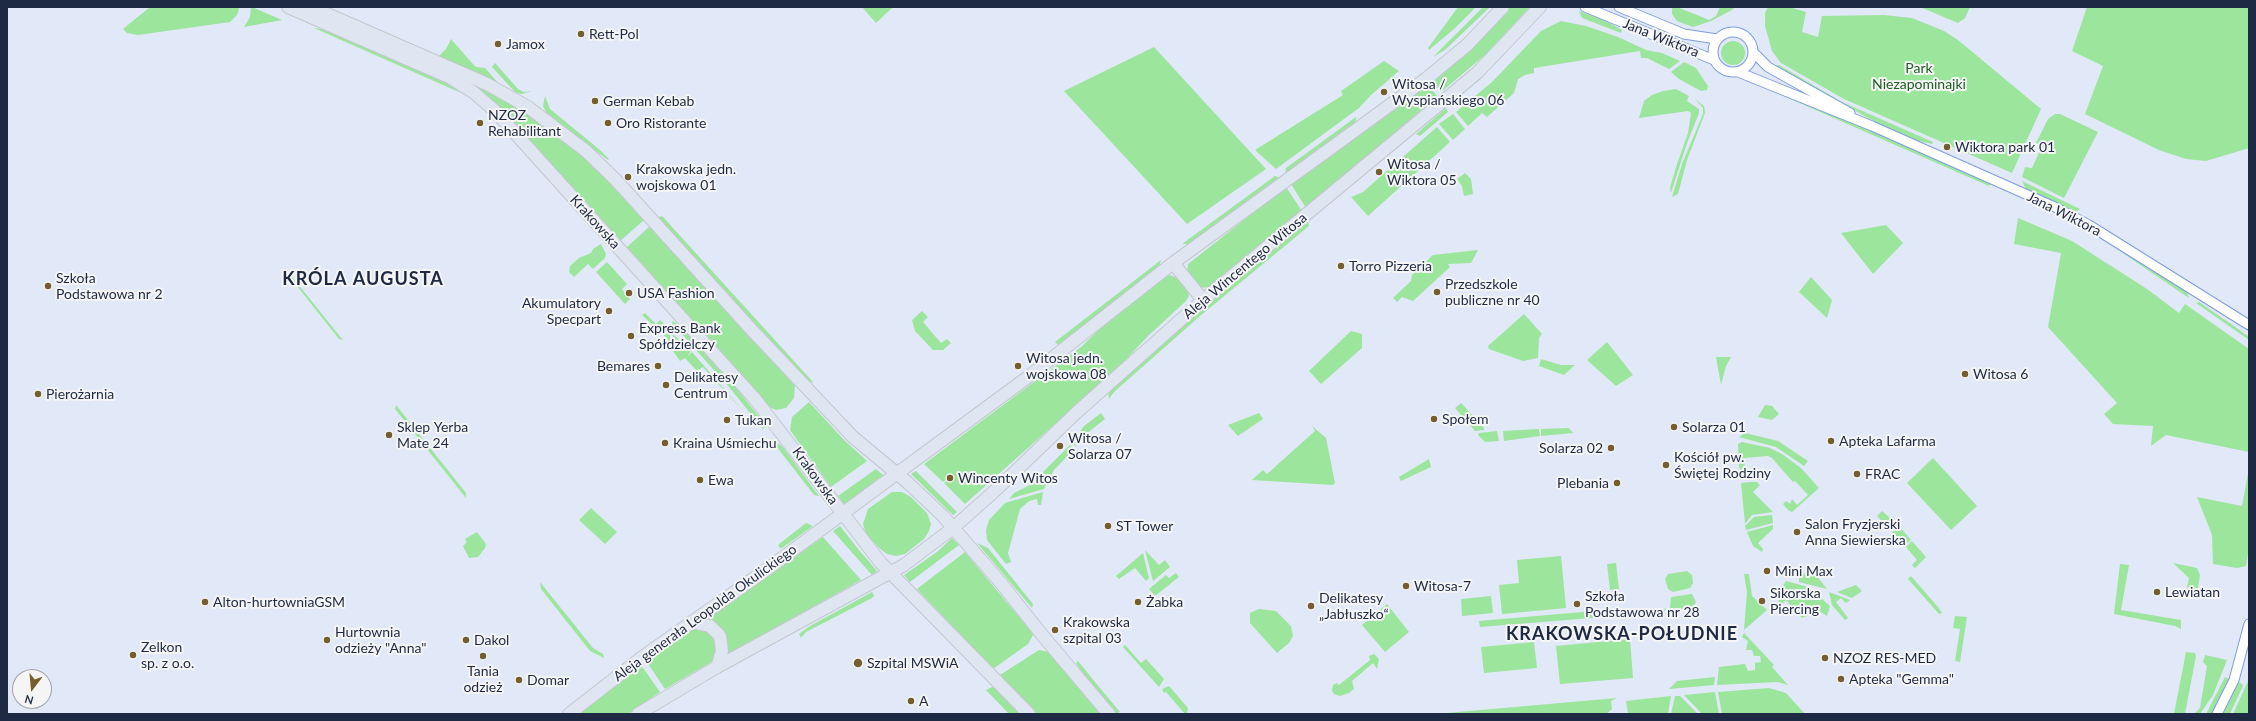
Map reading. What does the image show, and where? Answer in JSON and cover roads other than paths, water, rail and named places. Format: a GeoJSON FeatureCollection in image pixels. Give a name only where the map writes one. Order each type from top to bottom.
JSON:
{"type":"FeatureCollection","features":[{"type":"Feature","properties":{"kind":"main road","name":"Krakowska"},"geometry":{"type":"LineString","coordinates":[[288,7],[449,77],[484,101],[755,399],[842,514],[890,573]]}},
{"type":"Feature","properties":{"kind":"main road"},"geometry":{"type":"LineString","coordinates":[[311,7],[487,84],[528,107],[573,140],[616,180],[750,328],[853,436],[927,500],[953,528],[1109,714]]}},
{"type":"Feature","properties":{"kind":"main road"},"geometry":{"type":"LineString","coordinates":[[897,474],[1028,377],[1173,263],[1427,78],[1467,45],[1502,7]]}},
{"type":"Feature","properties":{"kind":"main road","name":"Aleja Wincentego Witosa"},"geometry":{"type":"LineString","coordinates":[[890,573],[919,555],[953,528],[998,488],[1076,413],[1203,300],[1476,73],[1540,7]]}},
{"type":"Feature","properties":{"kind":"main road"},"geometry":{"type":"LineString","coordinates":[[1173,263],[1203,300]]}},
{"type":"Feature","properties":{"kind":"main road","name":"Aleja generała Leopolda Okulickiego"},"geometry":{"type":"LineString","coordinates":[[569,714],[632,664],[897,474]]}},
{"type":"Feature","properties":{"kind":"main road"},"geometry":{"type":"LineString","coordinates":[[638,714],[716,667],[890,573],[1029,714]]}},
{"type":"Feature","properties":{"kind":"main road"},"geometry":{"type":"LineString","coordinates":[[691,622],[704,623],[718,632],[722,651],[716,667]]}},
{"type":"Feature","properties":{"kind":"street","name":"Jana Wiktora"},"geometry":{"type":"LineString","coordinates":[[1585,7],[1714,60]]}},
{"type":"Feature","properties":{"kind":"street","name":"Jana Wiktora"},"geometry":{"type":"LineString","coordinates":[[1619,7],[1684,34],[1717,40]]}},
{"type":"Feature","properties":{"kind":"street"},"geometry":{"type":"LineString","coordinates":[[1737,32],[1747,37],[1754,52],[1748,67],[1736,73],[1724,71],[1714,60],[1713,50],[1717,40],[1726,33],[1737,32]]}},
{"type":"Feature","properties":{"kind":"street","name":"Jana Wiktora"},"geometry":{"type":"LineString","coordinates":[[1754,52],[1768,67],[1872,126]]}},
{"type":"Feature","properties":{"kind":"street","name":"Jana Wiktora"},"geometry":{"type":"LineString","coordinates":[[1736,73],[1872,126],[2064,211],[2135,253],[2248,325]]}},
{"type":"Feature","properties":{"kind":"street"},"geometry":{"type":"LineString","coordinates":[[2217,714],[2235,678],[2249,624]]}},
{"type":"Feature","properties":{"kind":"place","name":"Rett-Pol"},"geometry":{"type":"Point","coordinates":[581,34]}},
{"type":"Feature","properties":{"kind":"place","name":"Jamox"},"geometry":{"type":"Point","coordinates":[498,44]}},
{"type":"Feature","properties":{"kind":"place","name":"Witosa / Wyspiańskiego 06"},"geometry":{"type":"Point","coordinates":[1384,92]}},
{"type":"Feature","properties":{"kind":"place","name":"German Kebab"},"geometry":{"type":"Point","coordinates":[595,101]}},
{"type":"Feature","properties":{"kind":"place","name":"NZOZ Rehabilitant"},"geometry":{"type":"Point","coordinates":[480,123]}},
{"type":"Feature","properties":{"kind":"place","name":"Oro Ristorante"},"geometry":{"type":"Point","coordinates":[608,123]}},
{"type":"Feature","properties":{"kind":"place","name":"Wiktora park 01"},"geometry":{"type":"Point","coordinates":[1947,147]}},
{"type":"Feature","properties":{"kind":"place","name":"Witosa / Wiktora 05"},"geometry":{"type":"Point","coordinates":[1379,172]}},
{"type":"Feature","properties":{"kind":"place","name":"Krakowska jedn. wojskowa 01"},"geometry":{"type":"Point","coordinates":[628,177]}},
{"type":"Feature","properties":{"kind":"place","name":"Torro Pizzeria"},"geometry":{"type":"Point","coordinates":[1341,266]}},
{"type":"Feature","properties":{"kind":"place","name":"Szkoła Podstawowa nr 2"},"geometry":{"type":"Point","coordinates":[48,286]}},
{"type":"Feature","properties":{"kind":"place","name":"Przedszkole publiczne nr 40"},"geometry":{"type":"Point","coordinates":[1437,292]}},
{"type":"Feature","properties":{"kind":"place","name":"USA Fashion"},"geometry":{"type":"Point","coordinates":[629,293]}},
{"type":"Feature","properties":{"kind":"place","name":"Akumulatory Specpart"},"geometry":{"type":"Point","coordinates":[609,311]}},
{"type":"Feature","properties":{"kind":"place","name":"Express Bank Spółdzielczy"},"geometry":{"type":"Point","coordinates":[631,336]}},
{"type":"Feature","properties":{"kind":"place","name":"Bemares"},"geometry":{"type":"Point","coordinates":[658,366]}},
{"type":"Feature","properties":{"kind":"place","name":"Witosa jedn. wojskowa 08"},"geometry":{"type":"Point","coordinates":[1018,366]}},
{"type":"Feature","properties":{"kind":"place","name":"Witosa 6"},"geometry":{"type":"Point","coordinates":[1965,374]}},
{"type":"Feature","properties":{"kind":"place","name":"Delikatesy Centrum"},"geometry":{"type":"Point","coordinates":[666,385]}},
{"type":"Feature","properties":{"kind":"place","name":"Pierożarnia"},"geometry":{"type":"Point","coordinates":[38,394]}},
{"type":"Feature","properties":{"kind":"place","name":"Społem"},"geometry":{"type":"Point","coordinates":[1434,419]}},
{"type":"Feature","properties":{"kind":"place","name":"Tukan"},"geometry":{"type":"Point","coordinates":[727,420]}},
{"type":"Feature","properties":{"kind":"place","name":"Solarza 01"},"geometry":{"type":"Point","coordinates":[1674,427]}},
{"type":"Feature","properties":{"kind":"place","name":"Sklep Yerba Mate 24"},"geometry":{"type":"Point","coordinates":[389,435]}},
{"type":"Feature","properties":{"kind":"place","name":"Apteka Lafarma"},"geometry":{"type":"Point","coordinates":[1831,441]}},
{"type":"Feature","properties":{"kind":"place","name":"Kraina Uśmiechu"},"geometry":{"type":"Point","coordinates":[665,443]}},
{"type":"Feature","properties":{"kind":"place","name":"Witosa / Solarza 07"},"geometry":{"type":"Point","coordinates":[1060,446]}},
{"type":"Feature","properties":{"kind":"place","name":"Solarza 02"},"geometry":{"type":"Point","coordinates":[1611,448]}},
{"type":"Feature","properties":{"kind":"place","name":"Kościół pw. Świętej Rodziny"},"geometry":{"type":"Point","coordinates":[1666,465]}},
{"type":"Feature","properties":{"kind":"place","name":"FRAC"},"geometry":{"type":"Point","coordinates":[1857,474]}},
{"type":"Feature","properties":{"kind":"place","name":"Wincenty Witos"},"geometry":{"type":"Point","coordinates":[950,478]}},
{"type":"Feature","properties":{"kind":"place","name":"Ewa"},"geometry":{"type":"Point","coordinates":[700,480]}},
{"type":"Feature","properties":{"kind":"place","name":"Plebania"},"geometry":{"type":"Point","coordinates":[1617,483]}},
{"type":"Feature","properties":{"kind":"place","name":"ST Tower"},"geometry":{"type":"Point","coordinates":[1108,526]}},
{"type":"Feature","properties":{"kind":"place","name":"Salon Fryzjerski Anna Siewierska"},"geometry":{"type":"Point","coordinates":[1797,532]}},
{"type":"Feature","properties":{"kind":"place","name":"Mini Max"},"geometry":{"type":"Point","coordinates":[1767,571]}},
{"type":"Feature","properties":{"kind":"place","name":"Witosa-7"},"geometry":{"type":"Point","coordinates":[1406,586]}},
{"type":"Feature","properties":{"kind":"place","name":"Lewiatan"},"geometry":{"type":"Point","coordinates":[2157,592]}},
{"type":"Feature","properties":{"kind":"place","name":"Sikorska Piercing"},"geometry":{"type":"Point","coordinates":[1762,601]}},
{"type":"Feature","properties":{"kind":"place","name":"Alton-hurtowniaGSM"},"geometry":{"type":"Point","coordinates":[205,602]}},
{"type":"Feature","properties":{"kind":"place","name":"Żabka"},"geometry":{"type":"Point","coordinates":[1138,602]}},
{"type":"Feature","properties":{"kind":"place","name":"Szkoła Podstawowa nr 28"},"geometry":{"type":"Point","coordinates":[1577,604]}},
{"type":"Feature","properties":{"kind":"place","name":"Delikatesy „Jabłuszko“"},"geometry":{"type":"Point","coordinates":[1311,606]}},
{"type":"Feature","properties":{"kind":"place","name":"Krakowska szpital 03"},"geometry":{"type":"Point","coordinates":[1055,630]}},
{"type":"Feature","properties":{"kind":"place","name":"Hurtownia odzieży \"Anna\""},"geometry":{"type":"Point","coordinates":[327,640]}},
{"type":"Feature","properties":{"kind":"place","name":"Dakol"},"geometry":{"type":"Point","coordinates":[466,640]}},
{"type":"Feature","properties":{"kind":"place","name":"Zelkon sp. z o.o."},"geometry":{"type":"Point","coordinates":[133,655]}},
{"type":"Feature","properties":{"kind":"place","name":"Tania odzież"},"geometry":{"type":"Point","coordinates":[483,656]}},
{"type":"Feature","properties":{"kind":"place","name":"NZOZ RES-MED"},"geometry":{"type":"Point","coordinates":[1825,658]}},
{"type":"Feature","properties":{"kind":"place","name":"Szpital MSWiA"},"geometry":{"type":"Point","coordinates":[858,663]}},
{"type":"Feature","properties":{"kind":"place","name":"Apteka \"Gemma\""},"geometry":{"type":"Point","coordinates":[1841,679]}},
{"type":"Feature","properties":{"kind":"place","name":"Domar"},"geometry":{"type":"Point","coordinates":[519,680]}},
{"type":"Feature","properties":{"kind":"place","name":"A"},"geometry":{"type":"Point","coordinates":[911,701]}},
{"type":"Feature","properties":{"kind":"district","name":"KRÓLA AUGUSTA"},"geometry":{"type":"Point","coordinates":[363,279]}},
{"type":"Feature","properties":{"kind":"district","name":"KRAKOWSKA-POŁUDNIE"},"geometry":{"type":"Point","coordinates":[1622,634]}},
{"type":"Feature","properties":{"kind":"park label","name":"Park Niezapominajki"},"geometry":{"type":"Point","coordinates":[1919,76]}}]}
